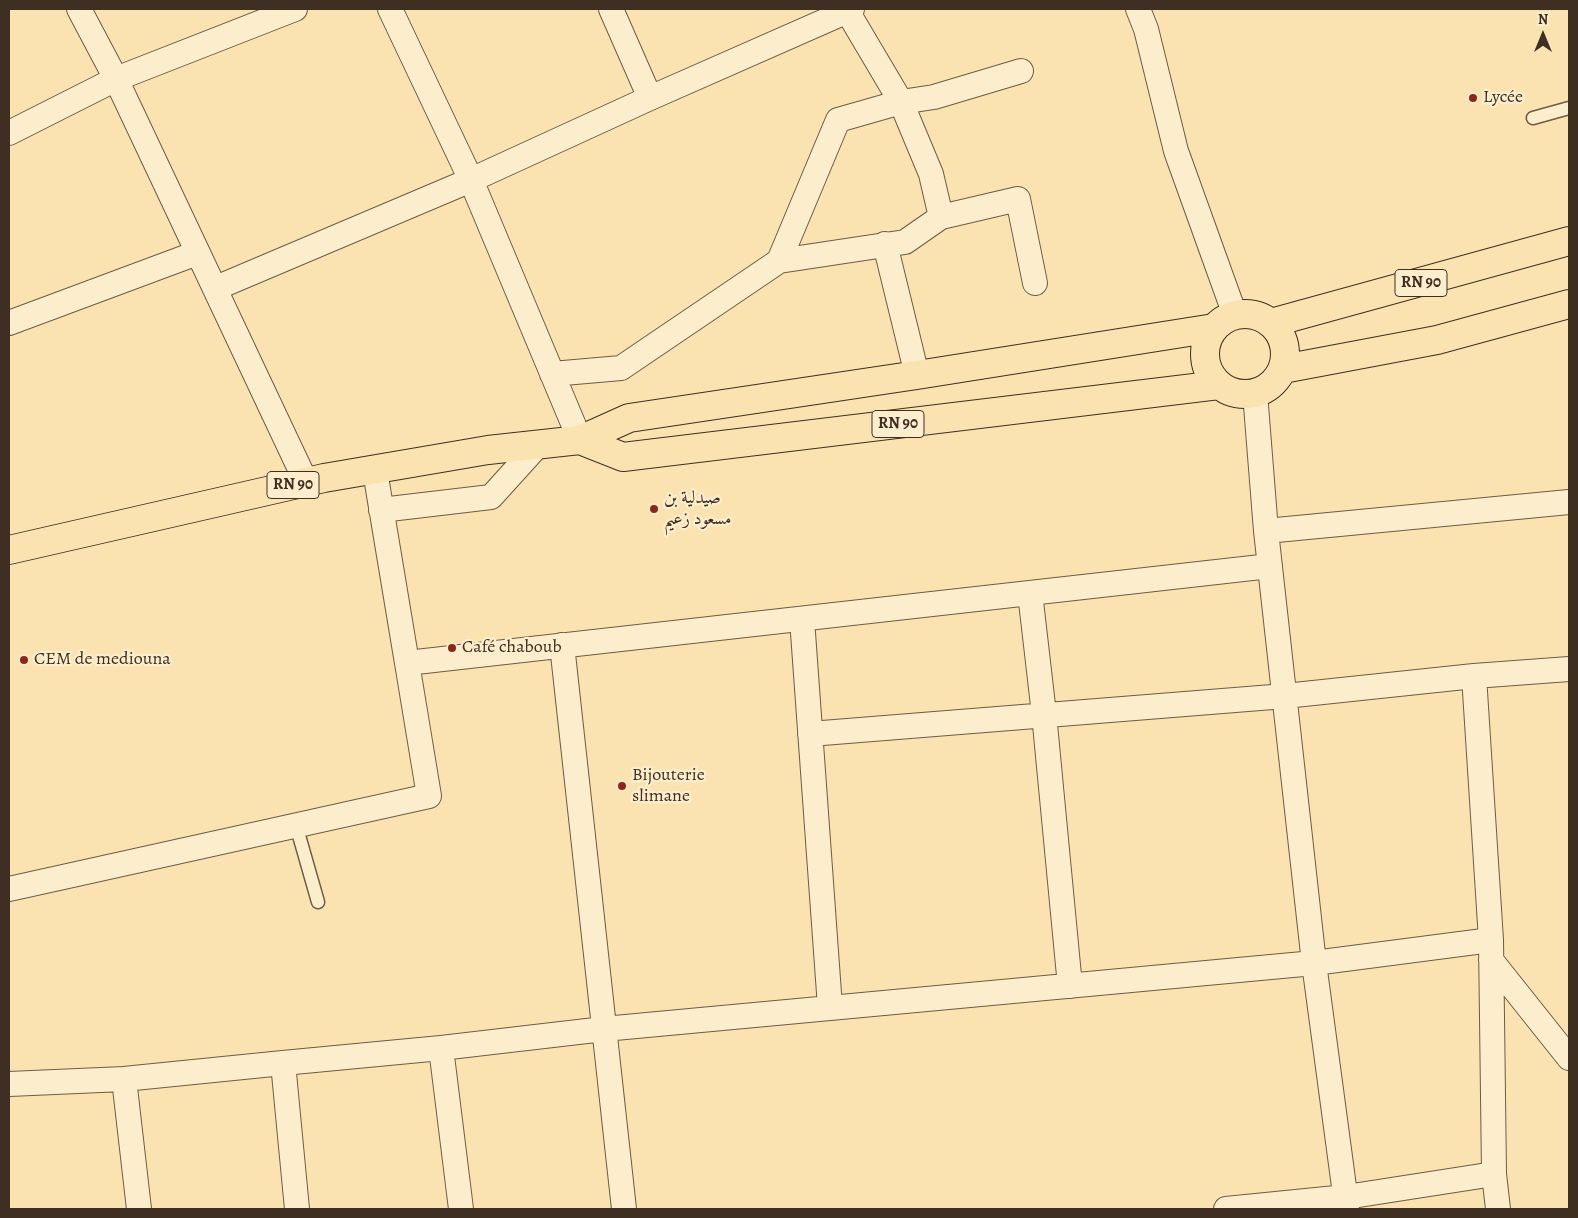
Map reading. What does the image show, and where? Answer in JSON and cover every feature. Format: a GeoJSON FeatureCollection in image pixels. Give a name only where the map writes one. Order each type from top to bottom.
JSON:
{"type":"FeatureCollection","features":[{"type":"Feature","properties":{"kind":"main road","name":"RN 90"},"geometry":{"type":"LineString","coordinates":[[9,550],[306,482],[488,450],[580,440],[629,418],[917,375],[1225,322],[1248,314],[1260,317],[1271,323],[1569,241]]}},
{"type":"Feature","properties":{"kind":"main road"},"geometry":{"type":"LineString","coordinates":[[1283,369],[1437,340],[1567,310]]}},
{"type":"Feature","properties":{"kind":"main road"},"geometry":{"type":"LineString","coordinates":[[1219,385],[1211,375],[1205,358],[1205,351],[1208,339],[1225,322]]}},
{"type":"Feature","properties":{"kind":"main road"},"geometry":{"type":"LineString","coordinates":[[1255,393],[1267,388],[1276,380],[1283,369],[1286,357],[1280,332],[1271,323]]}},
{"type":"Feature","properties":{"kind":"main road","name":"RN 90"},"geometry":{"type":"LineString","coordinates":[[580,440],[623,458],[1219,385],[1230,391],[1242,394],[1255,393]]}},
{"type":"Feature","properties":{"kind":"street"},"geometry":{"type":"LineString","coordinates":[[79,9],[116,80],[197,253],[216,288],[306,482]]}},
{"type":"Feature","properties":{"kind":"street"},"geometry":{"type":"LineString","coordinates":[[9,133],[116,80],[295,9]]}},
{"type":"Feature","properties":{"kind":"street"},"geometry":{"type":"LineString","coordinates":[[390,9],[471,180],[580,440]]}},
{"type":"Feature","properties":{"kind":"street"},"geometry":{"type":"LineString","coordinates":[[611,9],[650,98]]}},
{"type":"Feature","properties":{"kind":"street"},"geometry":{"type":"LineString","coordinates":[[1138,9],[1146,29],[1176,151],[1225,322]]}},
{"type":"Feature","properties":{"kind":"street"},"geometry":{"type":"LineString","coordinates":[[216,288],[471,180],[849,10],[902,102],[931,174],[941,218]]}},
{"type":"Feature","properties":{"kind":"street"},"geometry":{"type":"LineString","coordinates":[[778,261],[838,120],[902,102],[934,97],[1020,71]]}},
{"type":"Feature","properties":{"kind":"street"},"geometry":{"type":"LineString","coordinates":[[552,374],[620,368],[778,261],[905,242],[941,218],[1018,199],[1035,283]]}},
{"type":"Feature","properties":{"kind":"street"},"geometry":{"type":"LineString","coordinates":[[885,244],[917,375]]}},
{"type":"Feature","properties":{"kind":"street"},"geometry":{"type":"LineString","coordinates":[[9,323],[197,253]]}},
{"type":"Feature","properties":{"kind":"street"},"geometry":{"type":"LineString","coordinates":[[1255,393],[1266,531],[1314,963],[1347,1203]]}},
{"type":"Feature","properties":{"kind":"street"},"geometry":{"type":"LineString","coordinates":[[381,510],[491,497],[539,444]]}},
{"type":"Feature","properties":{"kind":"street"},"geometry":{"type":"LineString","coordinates":[[9,889],[429,796],[375,470]]}},
{"type":"Feature","properties":{"kind":"street"},"geometry":{"type":"LineString","coordinates":[[1266,531],[1569,502]]}},
{"type":"Feature","properties":{"kind":"street"},"geometry":{"type":"LineString","coordinates":[[407,664],[1270,566]]}},
{"type":"Feature","properties":{"kind":"street"},"geometry":{"type":"LineString","coordinates":[[1030,593],[1044,714],[1070,986]]}},
{"type":"Feature","properties":{"kind":"street"},"geometry":{"type":"LineString","coordinates":[[802,619],[830,1007]]}},
{"type":"Feature","properties":{"kind":"street"},"geometry":{"type":"LineString","coordinates":[[562,645],[624,1209]]}},
{"type":"Feature","properties":{"kind":"street"},"geometry":{"type":"LineString","coordinates":[[810,734],[1285,696],[1474,676],[1569,669]]}},
{"type":"Feature","properties":{"kind":"street"},"geometry":{"type":"LineString","coordinates":[[1474,676],[1491,950],[1494,1174],[1498,1209]]}},
{"type":"Feature","properties":{"kind":"street"},"geometry":{"type":"LineString","coordinates":[[9,1084],[124,1079],[830,1007],[1314,963],[1491,950]]}},
{"type":"Feature","properties":{"kind":"street"},"geometry":{"type":"LineString","coordinates":[[1491,950],[1569,1058]]}},
{"type":"Feature","properties":{"kind":"street"},"geometry":{"type":"LineString","coordinates":[[441,1048],[461,1209]]}},
{"type":"Feature","properties":{"kind":"street"},"geometry":{"type":"LineString","coordinates":[[283,1063],[297,1209]]}},
{"type":"Feature","properties":{"kind":"street"},"geometry":{"type":"LineString","coordinates":[[124,1079],[139,1209]]}},
{"type":"Feature","properties":{"kind":"street"},"geometry":{"type":"LineString","coordinates":[[1226,1209],[1347,1203],[1494,1174]]}},
{"type":"Feature","properties":{"kind":"lane"},"geometry":{"type":"LineString","coordinates":[[1533,118],[1569,108]]}},
{"type":"Feature","properties":{"kind":"lane"},"geometry":{"type":"LineString","coordinates":[[296,825],[318,902]]}},
{"type":"Feature","properties":{"kind":"place","name":"Lycée"},"geometry":{"type":"Point","coordinates":[1473,98]}},
{"type":"Feature","properties":{"kind":"place","name":"صيدلية بن مسعود زعيم"},"geometry":{"type":"Point","coordinates":[654,509]}},
{"type":"Feature","properties":{"kind":"place","name":"Café chaboub"},"geometry":{"type":"Point","coordinates":[452,648]}},
{"type":"Feature","properties":{"kind":"place","name":"CEM de mediouna"},"geometry":{"type":"Point","coordinates":[24,660]}},
{"type":"Feature","properties":{"kind":"place","name":"Bijouterie slimane"},"geometry":{"type":"Point","coordinates":[622,786]}}]}
